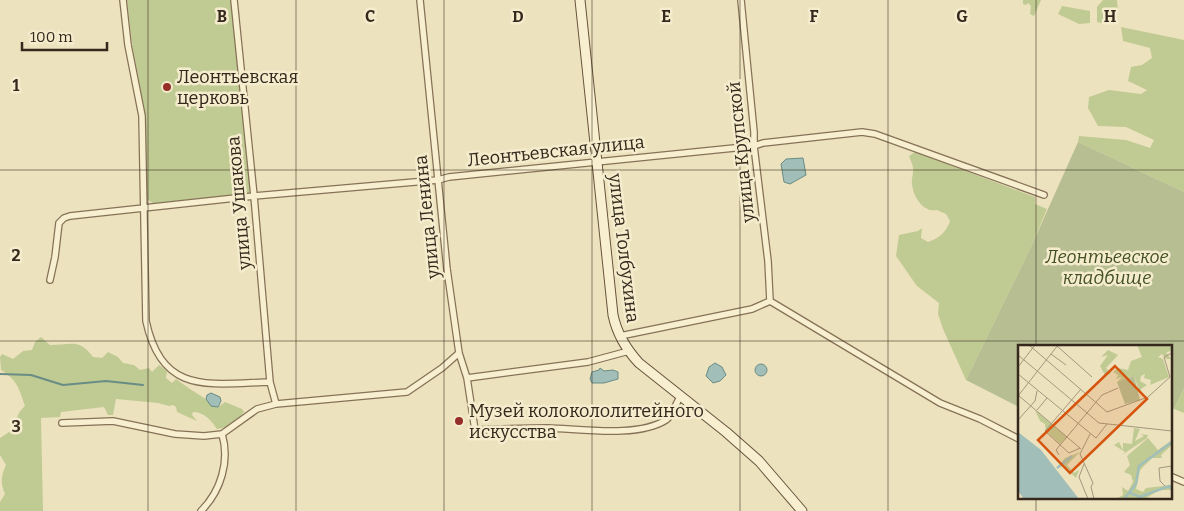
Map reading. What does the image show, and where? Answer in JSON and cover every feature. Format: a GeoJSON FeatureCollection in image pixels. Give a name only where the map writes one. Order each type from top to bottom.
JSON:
{"type":"FeatureCollection","features":[{"type":"Feature","properties":{"kind":"main road","name":"улица Толбухина"},"geometry":{"type":"LineString","coordinates":[[580,0],[613,315],[620,336],[639,363],[726,432],[759,461],[802,511]]}},
{"type":"Feature","properties":{"kind":"street"},"geometry":{"type":"LineString","coordinates":[[123,0],[128,45],[142,116],[146,321],[152,343],[159,356],[173,373],[186,379],[224,383],[270,382]]}},
{"type":"Feature","properties":{"kind":"street","name":"улица Ушакова"},"geometry":{"type":"LineString","coordinates":[[234,0],[254,196],[270,382],[276,404]]}},
{"type":"Feature","properties":{"kind":"street","name":"улица Ленина"},"geometry":{"type":"LineString","coordinates":[[420,0],[447,269],[459,353],[467,378],[475,430],[635,430],[666,420],[680,397]]}},
{"type":"Feature","properties":{"kind":"street","name":"улица Крупской"},"geometry":{"type":"LineString","coordinates":[[741,0],[754,146],[768,261],[770,301]]}},
{"type":"Feature","properties":{"kind":"street","name":"Леонтьевская улица"},"geometry":{"type":"LineString","coordinates":[[50,280],[61,220],[70,216],[254,196],[438,180],[449,177],[597,161],[754,146],[763,143],[862,132],[875,134],[1044,195]]}},
{"type":"Feature","properties":{"kind":"street"},"geometry":{"type":"LineString","coordinates":[[620,336],[752,309],[770,301],[940,403],[980,419],[1018,438]]}},
{"type":"Feature","properties":{"kind":"street"},"geometry":{"type":"LineString","coordinates":[[467,378],[588,362],[629,351]]}},
{"type":"Feature","properties":{"kind":"street"},"geometry":{"type":"LineString","coordinates":[[62,424],[113,421],[184,436],[222,434],[257,409],[276,404],[407,392],[442,368],[459,353]]}},
{"type":"Feature","properties":{"kind":"street"},"geometry":{"type":"LineString","coordinates":[[201,511],[215,493],[225,465],[226,445],[222,434]]}},
{"type":"Feature","properties":{"kind":"street"},"geometry":{"type":"LineString","coordinates":[[1172,477],[1184,482]]}},
{"type":"Feature","properties":{"kind":"green space"},"geometry":{"type":"Polygon","coordinates":[[[127,0],[231,0],[251,194],[162,205],[154,204],[147,199],[145,115],[132,43],[127,0]]]}},
{"type":"Feature","properties":{"kind":"green space"},"geometry":{"type":"Polygon","coordinates":[[[1023,0],[1041,0],[1034,16],[1030,14],[1031,6],[1028,3],[1026,5],[1023,4],[1023,0]]]}},
{"type":"Feature","properties":{"kind":"green space"},"geometry":{"type":"Polygon","coordinates":[[[1103,0],[1117,0],[1118,11],[1106,24],[1097,22],[1097,7],[1103,0]]]}},
{"type":"Feature","properties":{"kind":"green space"},"geometry":{"type":"Polygon","coordinates":[[[1062,6],[1090,11],[1090,23],[1079,24],[1058,14],[1062,6]]]}},
{"type":"Feature","properties":{"kind":"green space"},"geometry":{"type":"Polygon","coordinates":[[[1121,27],[1184,40],[1184,192],[1078,142],[1079,136],[1126,140],[1150,148],[1154,140],[1126,127],[1098,126],[1088,108],[1089,97],[1109,90],[1141,94],[1147,90],[1128,81],[1131,67],[1142,65],[1152,58],[1150,48],[1123,41],[1121,27]]]}},
{"type":"Feature","properties":{"kind":"green space","name":"Леонтьевское кладбище"},"geometry":{"type":"Polygon","coordinates":[[[1078,142],[1184,192],[1184,388],[1174,409],[1172,408],[1172,345],[1018,345],[1018,406],[966,380],[1031,247],[1078,142]]]}},
{"type":"Feature","properties":{"kind":"green space"},"geometry":{"type":"Polygon","coordinates":[[[915,152],[1035,197],[1035,204],[1047,209],[1031,247],[966,380],[943,329],[938,314],[939,303],[917,286],[896,256],[899,235],[918,231],[922,228],[921,238],[928,242],[942,234],[950,221],[946,214],[937,210],[927,209],[917,198],[913,189],[913,167],[909,156],[915,152]]]}},
{"type":"Feature","properties":{"kind":"green space"},"geometry":{"type":"Polygon","coordinates":[[[41,337],[50,345],[79,345],[93,357],[102,358],[108,352],[118,357],[123,363],[134,365],[140,370],[149,368],[152,372],[159,365],[167,371],[166,378],[172,383],[176,379],[218,407],[225,402],[242,409],[244,412],[232,423],[217,429],[210,420],[197,412],[193,412],[192,415],[197,421],[177,412],[176,407],[173,405],[116,399],[113,415],[108,415],[104,407],[61,412],[60,417],[41,418],[43,511],[0,511],[0,502],[5,494],[2,480],[6,465],[0,455],[0,438],[11,430],[18,414],[25,406],[17,385],[11,377],[1,370],[0,357],[2,354],[13,359],[23,351],[32,350],[35,342],[41,337]]]}},
{"type":"Feature","properties":{"kind":"green space"},"geometry":{"type":"Polygon","coordinates":[[[1184,388],[1184,413],[1174,409],[1184,388]]]}},
{"type":"Feature","properties":{"kind":"water"},"geometry":{"type":"Polygon","coordinates":[[[803,158],[806,175],[790,184],[784,182],[781,164],[786,159],[803,158]]]}},
{"type":"Feature","properties":{"kind":"water"},"geometry":{"type":"Polygon","coordinates":[[[715,363],[722,367],[726,375],[720,381],[713,383],[706,376],[709,367],[715,363]]]}},
{"type":"Feature","properties":{"kind":"water"},"geometry":{"type":"Polygon","coordinates":[[[759,364],[763,364],[767,370],[763,376],[759,376],[755,372],[755,368],[759,364]]]}},
{"type":"Feature","properties":{"kind":"water"},"geometry":{"type":"Polygon","coordinates":[[[600,368],[604,371],[613,370],[618,372],[618,379],[604,383],[592,383],[590,379],[592,372],[600,368]]]}},
{"type":"Feature","properties":{"kind":"water"},"geometry":{"type":"Polygon","coordinates":[[[211,393],[220,397],[221,401],[218,407],[211,406],[206,399],[207,395],[211,393]]]}},
{"type":"Feature","properties":{"kind":"waterway"},"geometry":{"type":"LineString","coordinates":[[0,374],[31,375],[63,385],[106,381],[143,385]]}},
{"type":"Feature","properties":{"kind":"place","name":"Леонтьевская церковь"},"geometry":{"type":"Point","coordinates":[167,87]}},
{"type":"Feature","properties":{"kind":"place","name":"Музей колокололитейного искусства"},"geometry":{"type":"Point","coordinates":[459,421]}}]}
